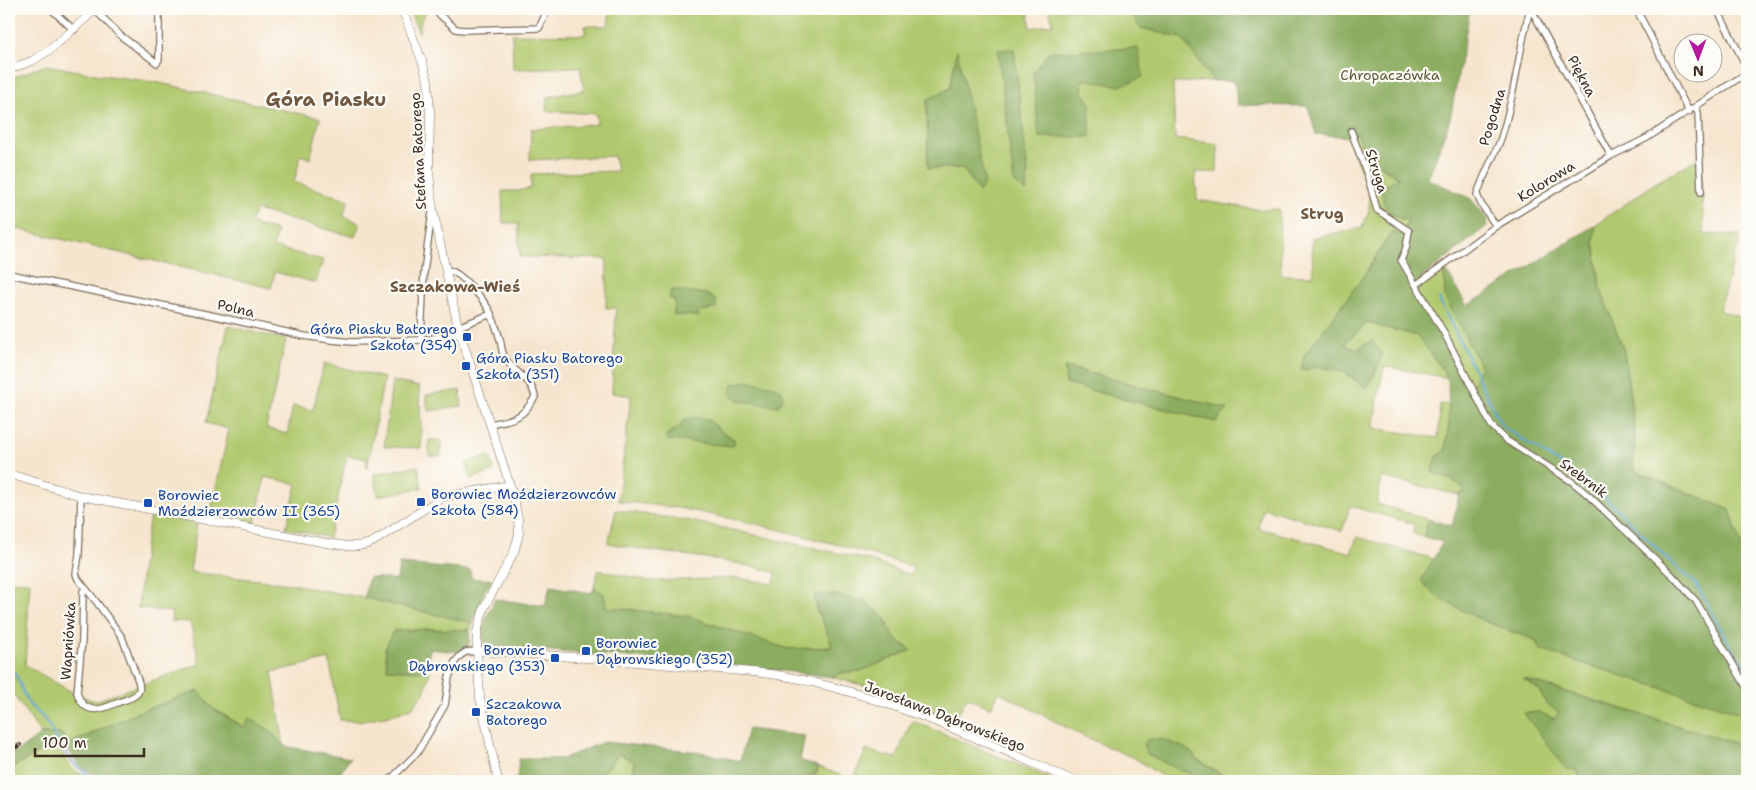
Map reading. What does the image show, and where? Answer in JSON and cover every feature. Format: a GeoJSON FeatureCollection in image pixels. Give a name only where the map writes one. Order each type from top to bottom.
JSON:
{"type":"FeatureCollection","features":[{"type":"Feature","properties":{"kind":"street"},"geometry":{"type":"LineString","coordinates":[[51,9],[74,30]]}},
{"type":"Feature","properties":{"kind":"street"},"geometry":{"type":"LineString","coordinates":[[9,69],[42,56],[96,9],[121,36],[157,63],[159,59],[159,9]]}},
{"type":"Feature","properties":{"kind":"street","name":"Stefana Batorego"},"geometry":{"type":"LineString","coordinates":[[402,9],[428,81],[430,112],[429,173],[433,210],[459,330],[517,511],[518,540],[510,562],[498,581],[482,615],[477,632],[483,717],[498,781]]}},
{"type":"Feature","properties":{"kind":"street"},"geometry":{"type":"LineString","coordinates":[[433,9],[456,29],[464,30],[539,28],[548,9]]}},
{"type":"Feature","properties":{"kind":"street","name":"Piękna"},"geometry":{"type":"LineString","coordinates":[[1530,9],[1611,156]]}},
{"type":"Feature","properties":{"kind":"street","name":"Pogodna"},"geometry":{"type":"LineString","coordinates":[[1496,226],[1477,195],[1500,141],[1515,86],[1530,9]]}},
{"type":"Feature","properties":{"kind":"street"},"geometry":{"type":"LineString","coordinates":[[1635,9],[1689,112]]}},
{"type":"Feature","properties":{"kind":"street"},"geometry":{"type":"LineString","coordinates":[[1718,9],[1747,68]]}},
{"type":"Feature","properties":{"kind":"street","name":"Kolorowa"},"geometry":{"type":"LineString","coordinates":[[1416,285],[1496,226],[1611,156],[1647,138],[1696,108],[1747,73]]}},
{"type":"Feature","properties":{"kind":"street"},"geometry":{"type":"LineString","coordinates":[[1696,108],[1698,113],[1701,192]]}},
{"type":"Feature","properties":{"kind":"street","name":"Struga"},"geometry":{"type":"LineString","coordinates":[[1351,131],[1367,174],[1377,210],[1409,231],[1406,248],[1401,260]]}},
{"type":"Feature","properties":{"kind":"street"},"geometry":{"type":"LineString","coordinates":[[421,340],[424,272],[433,210]]}},
{"type":"Feature","properties":{"kind":"street","name":"Srebrnik"},"geometry":{"type":"LineString","coordinates":[[1401,260],[1443,331],[1491,425],[1506,440],[1571,481],[1588,494],[1689,592],[1747,688]]}},
{"type":"Feature","properties":{"kind":"street"},"geometry":{"type":"LineString","coordinates":[[447,270],[453,270],[466,282],[488,308],[500,339],[503,355],[515,370],[527,378],[534,389],[535,396],[530,406],[516,418],[490,424]]}},
{"type":"Feature","properties":{"kind":"street","name":"Polna"},"geometry":{"type":"LineString","coordinates":[[9,274],[304,336],[352,342],[421,340],[459,330],[491,314]]}},
{"type":"Feature","properties":{"kind":"street"},"geometry":{"type":"LineString","coordinates":[[9,474],[81,496],[326,543],[358,546],[376,540],[443,497],[510,485]]}},
{"type":"Feature","properties":{"kind":"street","name":"Wapniówka"},"geometry":{"type":"LineString","coordinates":[[81,496],[79,554],[76,574],[85,589],[122,637],[139,683],[139,691],[134,696],[106,708],[89,709],[80,701],[77,693],[82,640],[83,591],[85,589]]}},
{"type":"Feature","properties":{"kind":"street"},"geometry":{"type":"LineString","coordinates":[[388,781],[417,753],[442,711],[445,705],[449,677],[455,662],[466,652],[477,651]]}},
{"type":"Feature","properties":{"kind":"street","name":"Jarosława Dąbrowskiego"},"geometry":{"type":"LineString","coordinates":[[477,651],[759,672],[796,678],[896,706],[1074,781]]}},
{"type":"Feature","properties":{"kind":"green space"},"geometry":{"type":"Polygon","coordinates":[[[409,9],[428,9],[421,20],[419,33],[409,9]]]}},
{"type":"Feature","properties":{"kind":"green space"},"geometry":{"type":"Polygon","coordinates":[[[665,9],[1028,9],[1031,28],[1053,24],[1049,9],[1128,9],[1141,28],[1182,38],[1213,81],[1173,83],[1175,139],[1218,144],[1217,172],[1195,172],[1197,200],[1260,210],[1279,209],[1281,275],[1313,276],[1312,238],[1362,228],[1369,211],[1369,192],[1348,137],[1357,133],[1367,157],[1399,178],[1389,212],[1400,219],[1409,221],[1398,236],[1393,230],[1360,281],[1304,356],[1302,370],[1319,367],[1344,372],[1367,388],[1382,355],[1344,344],[1367,323],[1418,336],[1448,378],[1384,366],[1373,428],[1438,438],[1440,404],[1449,405],[1449,425],[1445,451],[1456,482],[1465,491],[1459,495],[1381,477],[1377,504],[1428,519],[1424,537],[1413,534],[1414,524],[1350,506],[1342,531],[1263,508],[1258,528],[1351,553],[1357,537],[1434,559],[1422,581],[1440,599],[1486,622],[1535,640],[1541,650],[1747,715],[1747,747],[1525,679],[1539,690],[1547,705],[1560,712],[1554,719],[1539,712],[1525,714],[1566,769],[1577,770],[1580,778],[1578,781],[1232,781],[1198,760],[1191,752],[1147,754],[1204,781],[1169,781],[1136,759],[1083,736],[999,692],[991,708],[967,697],[955,720],[862,685],[832,677],[841,673],[861,671],[911,650],[893,637],[885,617],[815,608],[827,629],[832,647],[788,649],[687,616],[606,607],[604,594],[594,588],[598,570],[649,581],[739,578],[773,584],[776,573],[714,559],[608,543],[616,510],[691,521],[828,551],[868,560],[910,575],[914,567],[839,545],[752,523],[679,508],[618,501],[631,396],[612,393],[616,308],[606,308],[607,259],[520,257],[518,223],[503,223],[502,191],[518,191],[531,188],[531,174],[617,171],[614,156],[530,160],[531,129],[597,124],[596,114],[546,111],[548,97],[584,90],[580,67],[513,69],[512,34],[585,35],[585,26],[608,26],[610,12],[664,11],[665,9]],[[998,50],[1014,182],[1025,191],[1028,175],[1014,50],[998,50]],[[957,52],[951,88],[927,100],[928,168],[963,168],[979,192],[957,52]],[[1048,53],[1082,90],[1083,78],[1120,86],[1048,53]],[[675,301],[674,315],[699,316],[697,311],[675,301]],[[1065,367],[1066,384],[1215,422],[1227,409],[1065,367]],[[714,424],[680,427],[666,435],[731,437],[723,433],[714,424]]]}},
{"type":"Feature","properties":{"kind":"green space","name":"Chropaczówka"},"geometry":{"type":"Polygon","coordinates":[[[1128,9],[1470,9],[1450,119],[1428,179],[1470,198],[1488,219],[1487,226],[1412,285],[1442,337],[1469,391],[1481,367],[1445,297],[1444,267],[1467,306],[1595,225],[1594,241],[1601,291],[1624,351],[1635,434],[1633,470],[1730,510],[1747,564],[1747,715],[1541,650],[1535,640],[1486,622],[1440,599],[1421,581],[1443,542],[1424,537],[1428,519],[1452,526],[1459,495],[1465,491],[1456,482],[1432,472],[1438,455],[1445,451],[1449,425],[1448,378],[1418,336],[1367,323],[1344,344],[1357,349],[1372,340],[1382,355],[1367,388],[1344,372],[1319,367],[1301,370],[1304,356],[1360,281],[1394,230],[1399,236],[1409,221],[1391,214],[1385,207],[1382,188],[1399,177],[1367,157],[1357,133],[1348,137],[1316,134],[1308,106],[1238,105],[1234,81],[1213,81],[1182,38],[1141,28],[1128,9]]]}},
{"type":"Feature","properties":{"kind":"green space"},"geometry":{"type":"Polygon","coordinates":[[[1138,48],[1143,77],[1120,86],[1083,79],[1082,90],[1090,103],[1090,137],[1039,137],[1033,72],[1049,52],[1138,48]]]}},
{"type":"Feature","properties":{"kind":"green space"},"geometry":{"type":"Polygon","coordinates":[[[1014,49],[1028,175],[1026,192],[1014,182],[998,50],[1014,49]]]}},
{"type":"Feature","properties":{"kind":"green space"},"geometry":{"type":"Polygon","coordinates":[[[957,50],[985,183],[979,192],[963,168],[928,168],[927,100],[950,88],[957,50]]]}},
{"type":"Feature","properties":{"kind":"green space"},"geometry":{"type":"Polygon","coordinates":[[[46,65],[155,82],[320,118],[310,159],[301,155],[294,182],[349,200],[343,216],[360,223],[355,237],[256,210],[250,223],[277,231],[273,247],[323,260],[316,283],[275,272],[271,288],[9,227],[9,79],[46,65]]]}},
{"type":"Feature","properties":{"kind":"green space"},"geometry":{"type":"Polygon","coordinates":[[[1700,157],[1704,234],[1741,235],[1719,310],[1747,320],[1747,564],[1730,510],[1633,470],[1635,434],[1624,351],[1601,291],[1594,241],[1595,225],[1654,184],[1700,157]]]}},
{"type":"Feature","properties":{"kind":"green space"},"geometry":{"type":"Polygon","coordinates":[[[1444,267],[1445,297],[1481,367],[1469,391],[1442,337],[1412,285],[1444,267]]]}},
{"type":"Feature","properties":{"kind":"green space"},"geometry":{"type":"Polygon","coordinates":[[[671,290],[706,294],[716,300],[716,308],[697,311],[699,316],[674,315],[675,301],[669,298],[671,290]]]}},
{"type":"Feature","properties":{"kind":"green space"},"geometry":{"type":"Polygon","coordinates":[[[228,326],[286,340],[266,428],[287,434],[293,406],[313,410],[324,363],[384,378],[367,468],[367,459],[347,455],[329,538],[286,528],[297,484],[265,477],[255,523],[210,514],[229,429],[206,423],[228,326]]]}},
{"type":"Feature","properties":{"kind":"green space"},"geometry":{"type":"Polygon","coordinates":[[[1065,367],[1228,409],[1216,422],[1066,384],[1065,367]]]}},
{"type":"Feature","properties":{"kind":"green space"},"geometry":{"type":"Polygon","coordinates":[[[392,381],[419,387],[421,448],[384,447],[392,381]]]}},
{"type":"Feature","properties":{"kind":"green space"},"geometry":{"type":"Polygon","coordinates":[[[746,381],[774,386],[782,391],[783,398],[779,406],[739,401],[731,395],[733,384],[746,381]]]}},
{"type":"Feature","properties":{"kind":"green space"},"geometry":{"type":"Polygon","coordinates":[[[460,390],[462,406],[428,411],[426,395],[460,390]]]}},
{"type":"Feature","properties":{"kind":"green space"},"geometry":{"type":"Polygon","coordinates":[[[692,417],[711,422],[735,440],[733,446],[668,440],[666,435],[680,427],[683,421],[692,417]]]}},
{"type":"Feature","properties":{"kind":"green space"},"geometry":{"type":"Polygon","coordinates":[[[429,440],[441,440],[441,456],[429,456],[429,440]]]}},
{"type":"Feature","properties":{"kind":"green space"},"geometry":{"type":"Polygon","coordinates":[[[490,456],[494,471],[471,479],[466,462],[490,456]]]}},
{"type":"Feature","properties":{"kind":"green space"},"geometry":{"type":"Polygon","coordinates":[[[418,466],[422,488],[378,496],[374,474],[418,466]]]}},
{"type":"Feature","properties":{"kind":"green space"},"geometry":{"type":"Polygon","coordinates":[[[150,515],[197,524],[190,572],[291,584],[364,598],[473,623],[470,630],[427,629],[393,631],[387,669],[430,672],[424,693],[413,707],[399,713],[360,721],[340,720],[329,659],[272,672],[284,746],[268,729],[249,718],[246,728],[212,708],[199,691],[143,710],[67,745],[61,734],[41,734],[9,688],[9,581],[30,582],[25,665],[77,695],[95,701],[200,664],[190,622],[171,621],[172,612],[138,608],[150,515]]]}},
{"type":"Feature","properties":{"kind":"green space"},"geometry":{"type":"Polygon","coordinates":[[[399,564],[470,570],[471,578],[493,580],[484,592],[473,623],[364,598],[369,577],[397,580],[399,564]]]}},
{"type":"Feature","properties":{"kind":"green space"},"geometry":{"type":"Polygon","coordinates":[[[550,586],[592,593],[594,588],[604,594],[606,607],[687,616],[788,649],[832,647],[817,608],[814,594],[835,595],[864,601],[885,617],[893,637],[911,650],[861,671],[841,673],[832,677],[745,666],[487,646],[484,641],[484,629],[487,616],[495,599],[545,606],[550,586]]]}},
{"type":"Feature","properties":{"kind":"green space"},"geometry":{"type":"Polygon","coordinates":[[[427,629],[470,630],[469,644],[459,652],[430,649],[425,671],[387,669],[385,648],[393,631],[427,629]]]}},
{"type":"Feature","properties":{"kind":"green space"},"geometry":{"type":"Polygon","coordinates":[[[1523,679],[1747,747],[1747,781],[1578,781],[1580,778],[1577,770],[1566,769],[1524,713],[1539,712],[1554,719],[1559,712],[1547,705],[1539,690],[1523,679]]]}},
{"type":"Feature","properties":{"kind":"green space"},"geometry":{"type":"Polygon","coordinates":[[[199,691],[212,708],[245,728],[249,718],[268,729],[284,746],[350,758],[335,781],[129,781],[92,773],[84,769],[72,756],[67,745],[143,710],[199,691]]]}},
{"type":"Feature","properties":{"kind":"green space"},"geometry":{"type":"Polygon","coordinates":[[[912,721],[1056,781],[799,781],[816,774],[819,767],[853,780],[866,750],[896,758],[912,721]]]}},
{"type":"Feature","properties":{"kind":"green space"},"geometry":{"type":"Polygon","coordinates":[[[748,729],[805,736],[800,760],[819,767],[816,774],[799,781],[634,781],[634,762],[619,753],[607,769],[590,781],[507,781],[517,779],[519,759],[562,759],[604,742],[700,752],[740,761],[748,729]]]}},
{"type":"Feature","properties":{"kind":"green space"},"geometry":{"type":"Polygon","coordinates":[[[41,734],[62,734],[64,739],[9,769],[9,755],[24,747],[41,734]]]}},
{"type":"Feature","properties":{"kind":"green space"},"geometry":{"type":"Polygon","coordinates":[[[1148,739],[1161,739],[1181,746],[1191,752],[1198,760],[1232,781],[1204,781],[1147,754],[1143,744],[1148,739]]]}},
{"type":"Feature","properties":{"kind":"green space"},"geometry":{"type":"Polygon","coordinates":[[[55,743],[72,768],[78,773],[97,781],[9,781],[9,769],[55,743]]]}},
{"type":"Feature","properties":{"kind":"green space"},"geometry":{"type":"Polygon","coordinates":[[[619,753],[634,762],[634,781],[590,781],[607,769],[619,753]]]}},
{"type":"Feature","properties":{"kind":"waterway"},"geometry":{"type":"LineString","coordinates":[[1439,299],[1502,426],[1591,484],[1696,584],[1731,647],[1747,669]]}},
{"type":"Feature","properties":{"kind":"waterway"},"geometry":{"type":"LineString","coordinates":[[9,667],[16,675],[29,704],[42,716],[64,751],[77,767],[96,778],[109,781]]}},
{"type":"Feature","properties":{"kind":"railway"},"geometry":{"type":"LineString","coordinates":[[9,751],[20,745]]}},
{"type":"Feature","properties":{"kind":"place","name":"Góra Piasku Batorego Szkoła (354)"},"geometry":{"type":"Point","coordinates":[467,337]}},
{"type":"Feature","properties":{"kind":"place","name":"Góra Piasku Batorego Szkoła (351)"},"geometry":{"type":"Point","coordinates":[466,366]}},
{"type":"Feature","properties":{"kind":"place","name":"Borowiec Moździerzowców Szkoła (584)"},"geometry":{"type":"Point","coordinates":[421,502]}},
{"type":"Feature","properties":{"kind":"place","name":"Borowiec Moździerzowców II (365)"},"geometry":{"type":"Point","coordinates":[148,503]}},
{"type":"Feature","properties":{"kind":"place","name":"Borowiec Dąbrowskiego (352)"},"geometry":{"type":"Point","coordinates":[586,651]}},
{"type":"Feature","properties":{"kind":"place","name":"Borowiec Dąbrowskiego (353)"},"geometry":{"type":"Point","coordinates":[555,658]}},
{"type":"Feature","properties":{"kind":"place","name":"Szczakowa Batorego"},"geometry":{"type":"Point","coordinates":[476,712]}},
{"type":"Feature","properties":{"kind":"district","name":"Góra Piasku"},"geometry":{"type":"Point","coordinates":[326,99]}},
{"type":"Feature","properties":{"kind":"district","name":"Strug"},"geometry":{"type":"Point","coordinates":[1322,214]}},
{"type":"Feature","properties":{"kind":"district","name":"Szczakowa-Wieś"},"geometry":{"type":"Point","coordinates":[455,287]}}]}
